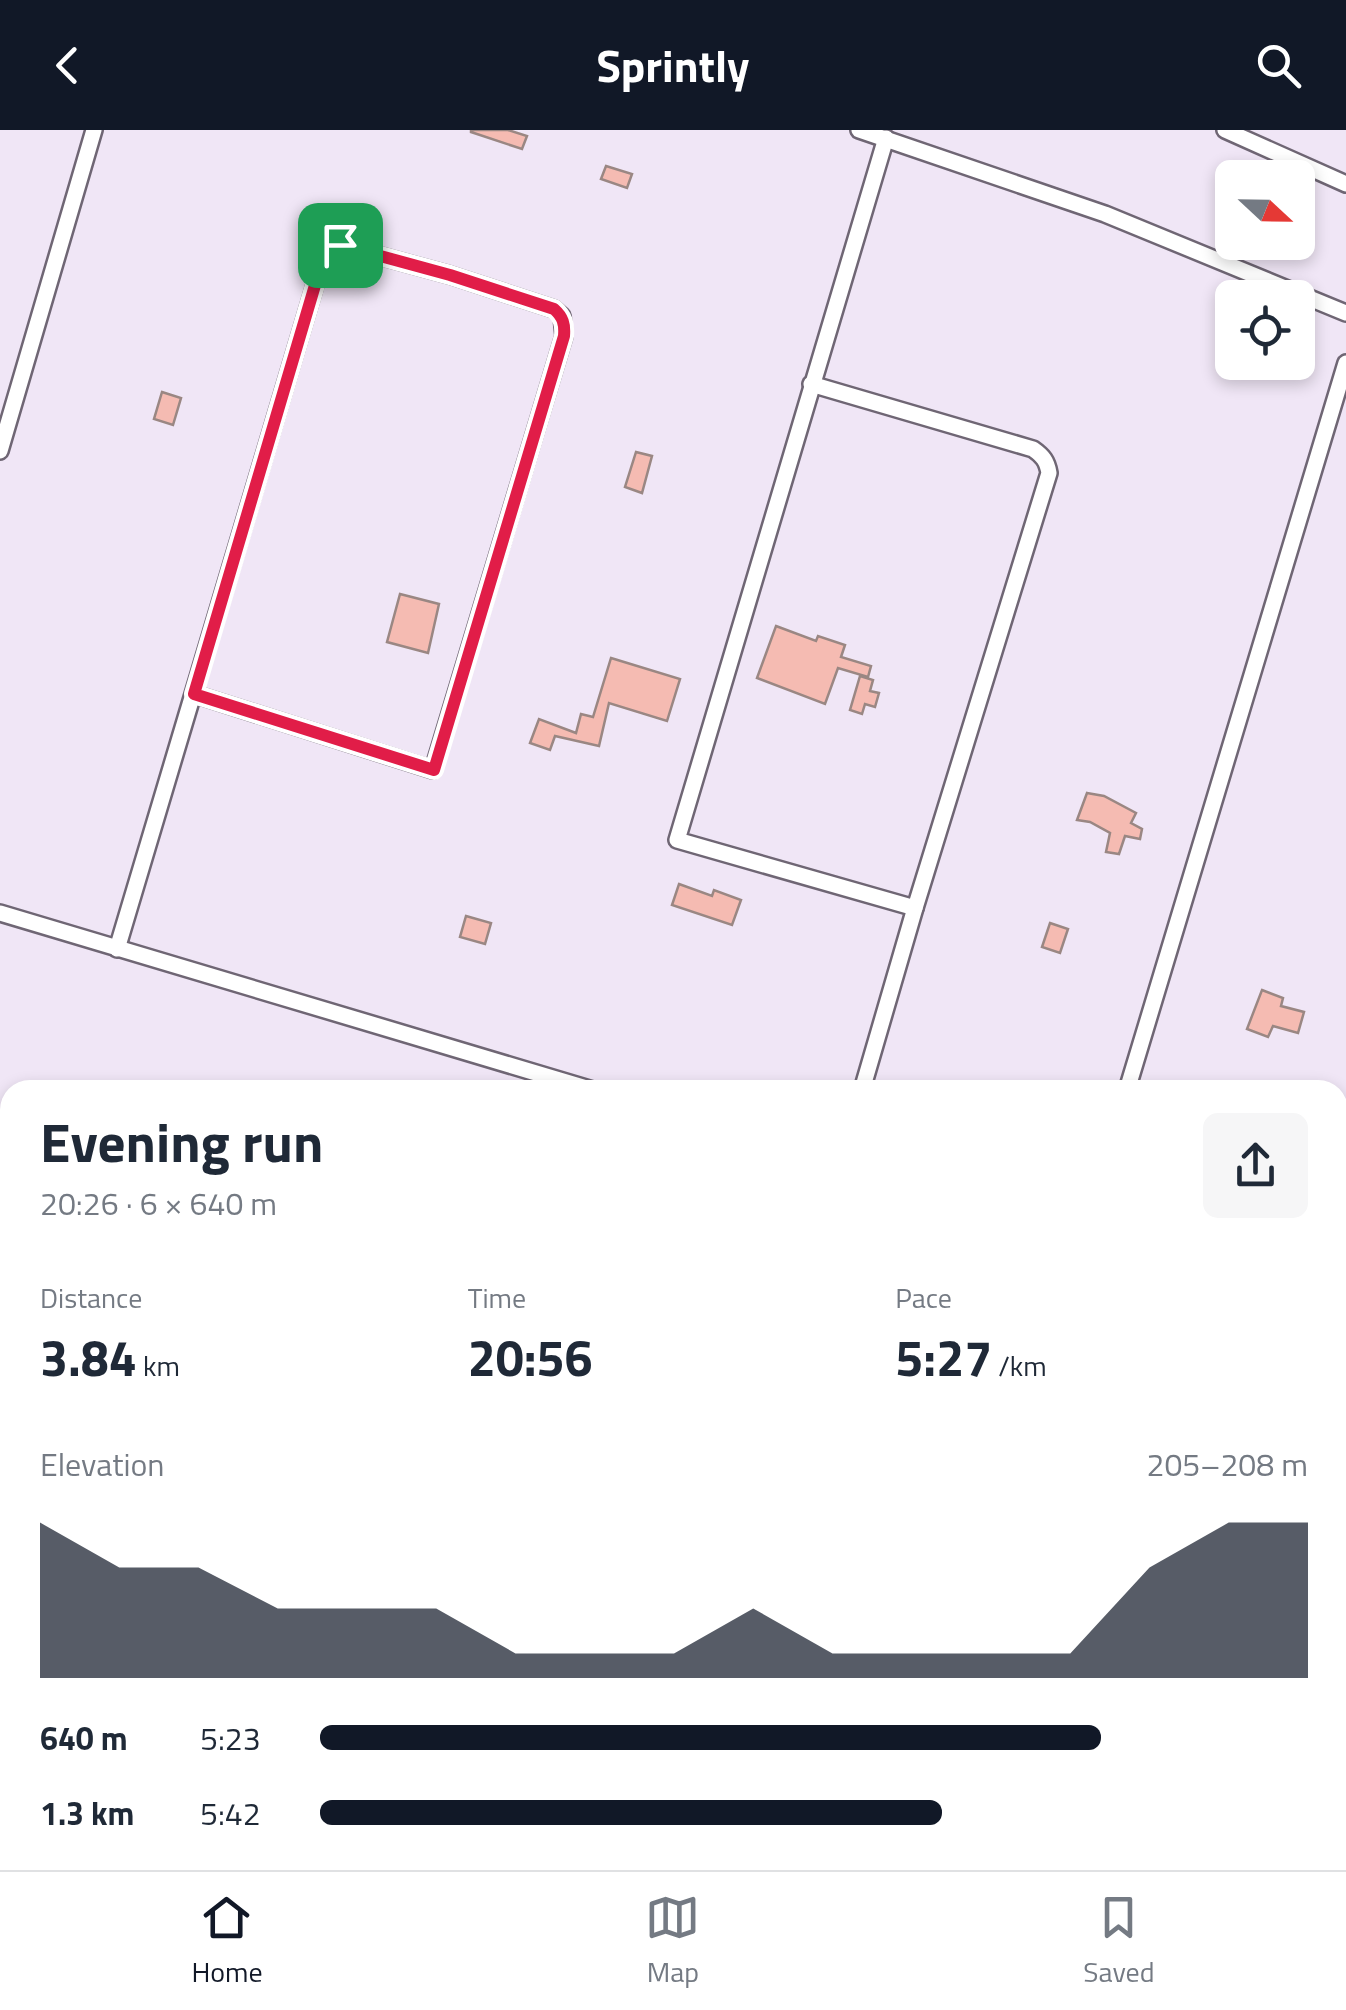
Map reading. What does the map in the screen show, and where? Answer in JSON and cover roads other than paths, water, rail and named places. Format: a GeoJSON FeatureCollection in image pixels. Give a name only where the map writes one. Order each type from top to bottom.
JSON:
{"type":"FeatureCollection","features":[{"type":"Feature","properties":{"kind":"street"},"geometry":{"type":"LineString","coordinates":[[0,452],[94,130]]}},
{"type":"Feature","properties":{"kind":"street"},"geometry":{"type":"LineString","coordinates":[[859,130],[1106,214],[1346,313]]}},
{"type":"Feature","properties":{"kind":"street"},"geometry":{"type":"LineString","coordinates":[[1226,130],[1346,184]]}},
{"type":"Feature","properties":{"kind":"street"},"geometry":{"type":"LineString","coordinates":[[886,138],[677,840],[914,908]]}},
{"type":"Feature","properties":{"kind":"street"},"geometry":{"type":"LineString","coordinates":[[117,949],[321,265],[327,256],[340,245],[450,275],[554,309],[562,316],[564,336],[434,770],[194,694]]}},
{"type":"Feature","properties":{"kind":"street"},"geometry":{"type":"LineString","coordinates":[[1130,1080],[1346,363]]}},
{"type":"Feature","properties":{"kind":"street"},"geometry":{"type":"LineString","coordinates":[[811,384],[1033,449],[1042,455],[1049,473],[865,1080]]}},
{"type":"Feature","properties":{"kind":"street"},"geometry":{"type":"LineString","coordinates":[[0,912],[556,1080]]}}]}
